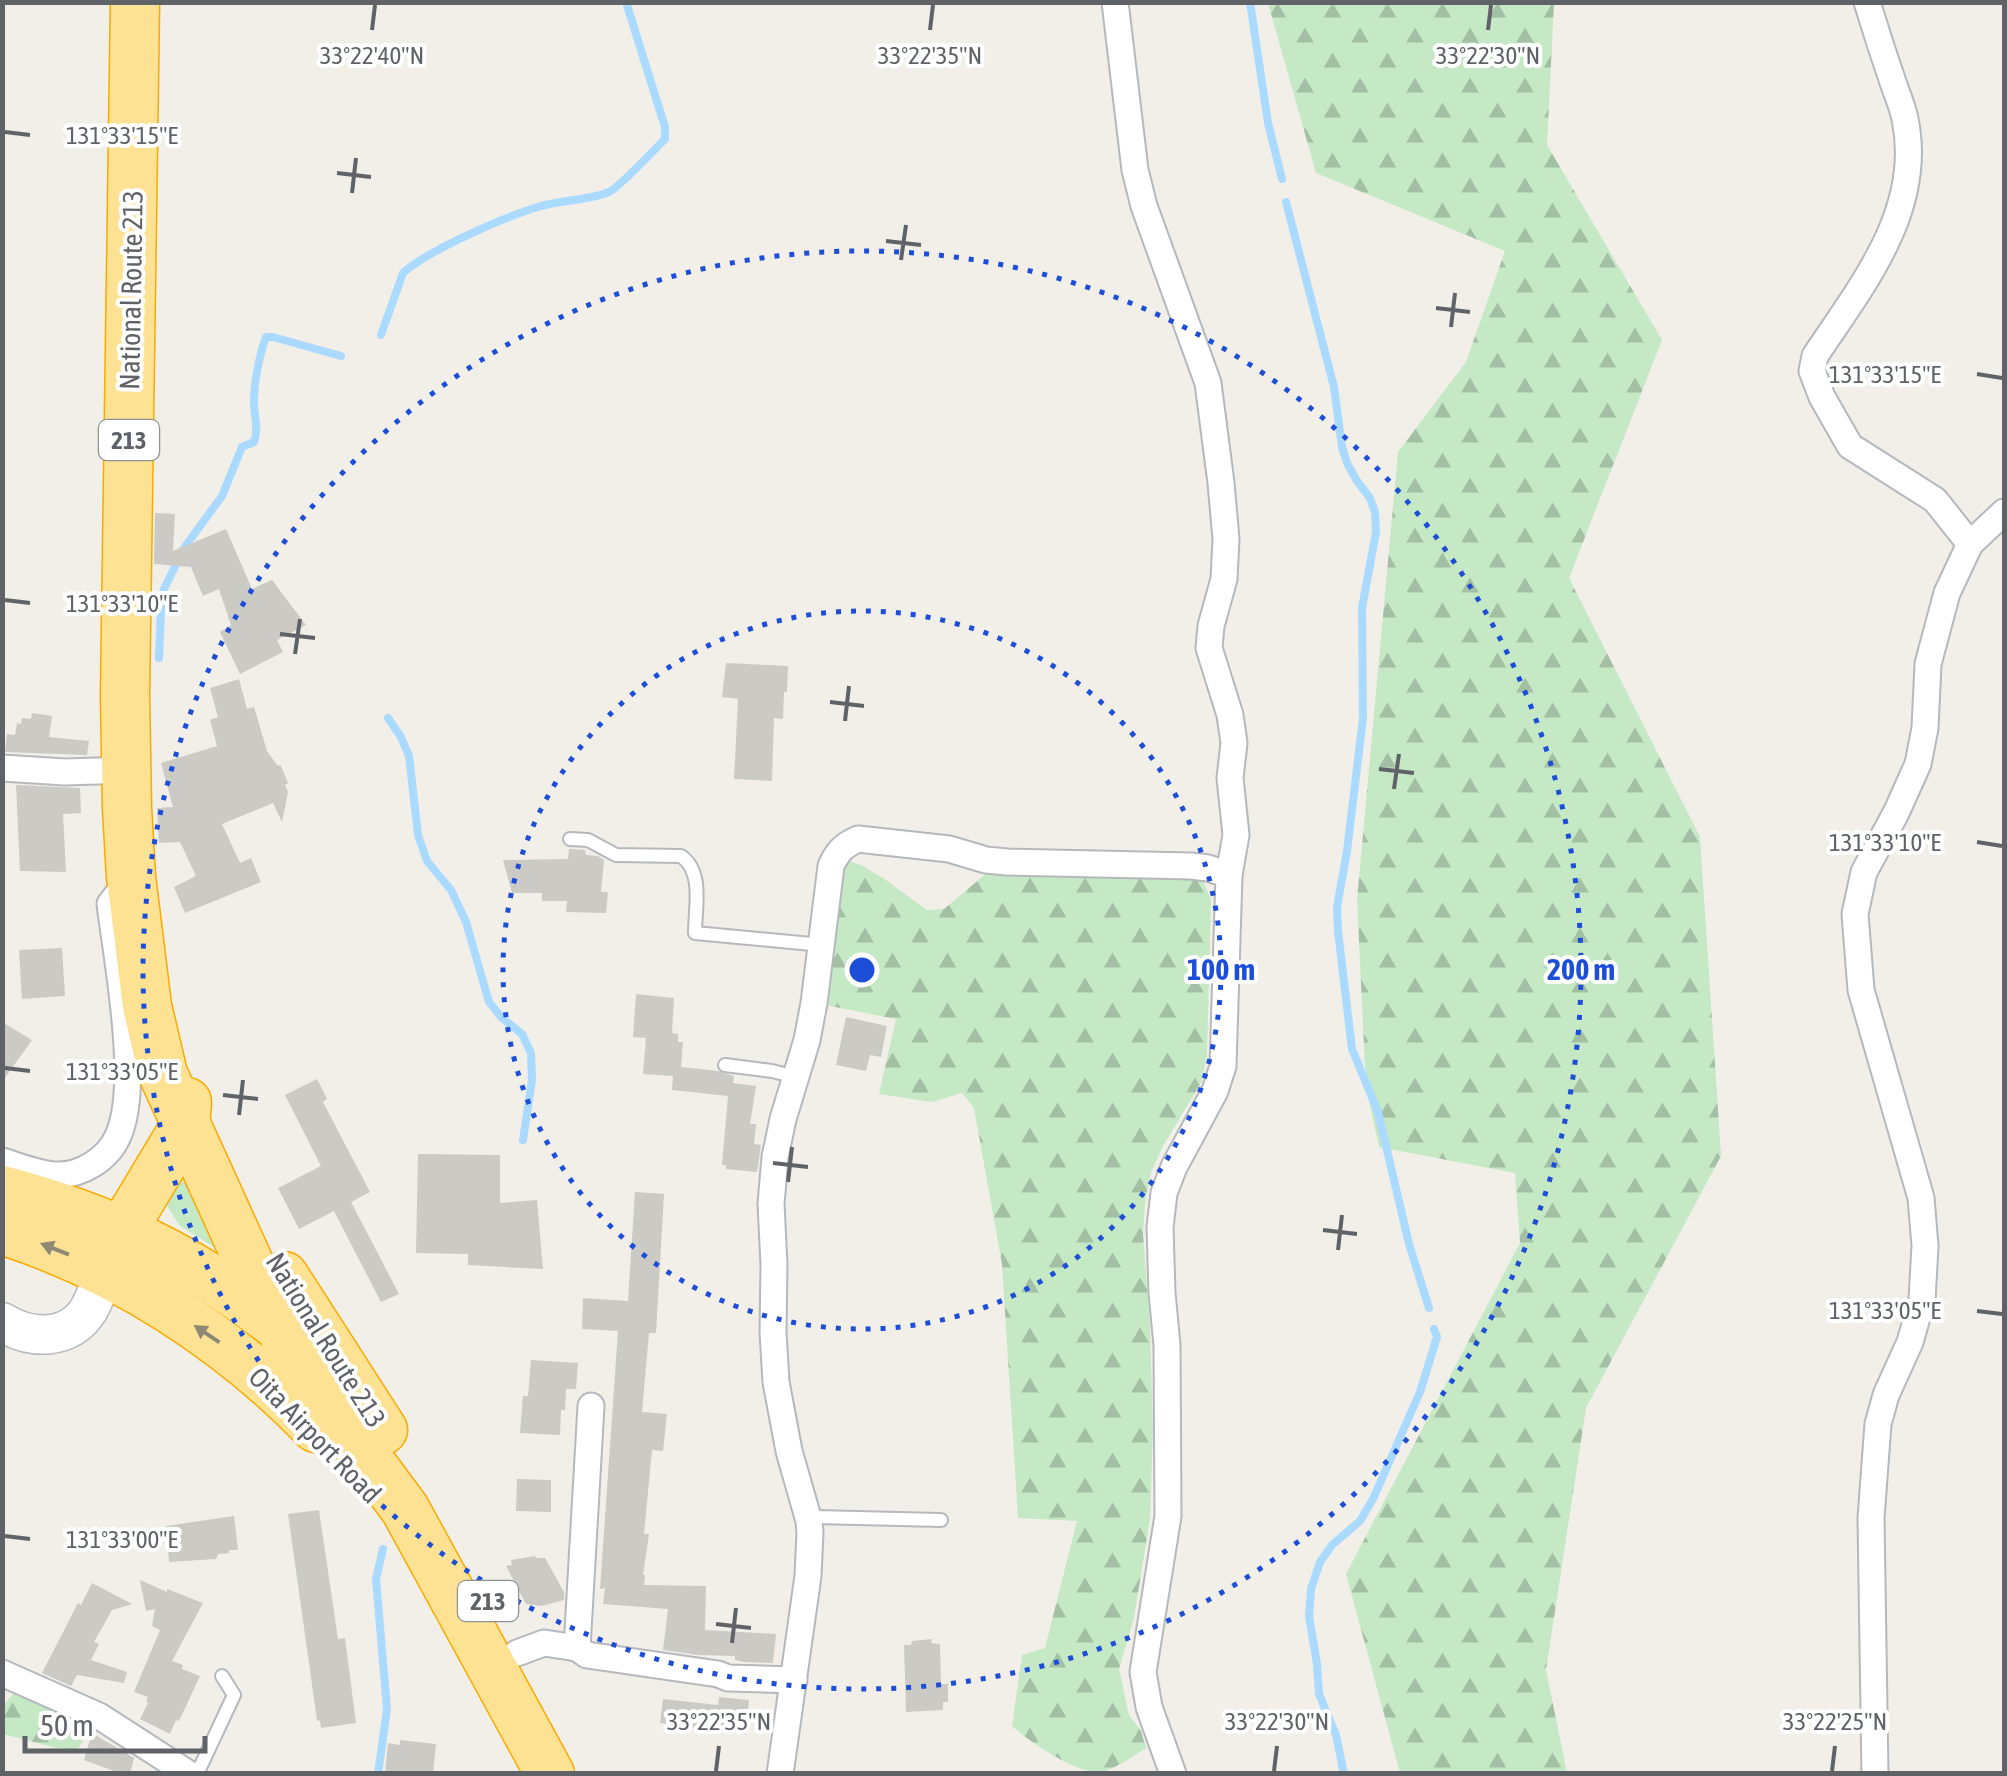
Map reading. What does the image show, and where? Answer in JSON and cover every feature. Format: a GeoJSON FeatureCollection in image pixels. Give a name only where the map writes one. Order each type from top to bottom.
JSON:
{"type":"FeatureCollection","features":[{"type":"Feature","properties":{"kind":"highway","name":"National Route 213"},"geometry":{"type":"LineString","coordinates":[[135,2],[126,695],[131,877],[147,1006],[163,1074],[278,1325],[312,1386],[384,1478],[585,1774]]}},
{"type":"Feature","properties":{"kind":"highway","name":"National Route 213"},"geometry":{"type":"LineString","coordinates":[[131,877],[180,1055],[216,1139],[266,1244],[339,1365],[443,1519],[550,1774]]}},
{"type":"Feature","properties":{"kind":"highway"},"geometry":{"type":"LineString","coordinates":[[114,1251],[186,1126],[188,1105],[168,1056],[165,1005]]}},
{"type":"Feature","properties":{"kind":"highway"},"geometry":{"type":"LineString","coordinates":[[114,1251],[164,1110],[163,1074]]}},
{"type":"Feature","properties":{"kind":"highway","name":"Oita Airport Road"},"geometry":{"type":"LineString","coordinates":[[2,1190],[68,1209],[166,1306],[224,1345],[284,1395],[383,1504],[496,1645]]}},
{"type":"Feature","properties":{"kind":"highway","name":"Oita Airport Road"},"geometry":{"type":"LineString","coordinates":[[2,1230],[60,1250],[114,1251],[158,1246],[198,1268],[278,1325],[322,1362],[385,1432]]}},
{"type":"Feature","properties":{"kind":"street"},"geometry":{"type":"LineString","coordinates":[[1115,2],[1135,170],[1144,206],[1208,383],[1226,539],[1224,579],[1209,648],[1230,715],[1234,744],[1230,778],[1236,835],[1229,874],[1223,1066],[1215,1090],[1174,1167],[1164,1193],[1160,1227],[1168,1345],[1168,1516],[1143,1672],[1149,1708],[1173,1774]]}},
{"type":"Feature","properties":{"kind":"street"},"geometry":{"type":"LineString","coordinates":[[1868,2],[1905,116],[1908,170],[1902,206],[1889,238],[1816,356],[1812,370],[1822,398],[1850,446],[1935,500],[1970,544]]}},
{"type":"Feature","properties":{"kind":"street"},"geometry":{"type":"LineString","coordinates":[[1875,1774],[1871,1518],[1878,1424],[1922,1300],[1924,1246],[1921,1198],[1861,990],[1854,914],[1864,872],[1918,764],[1925,728],[1928,664],[1947,593],[1970,544],[2004,512]]}},
{"type":"Feature","properties":{"kind":"street"},"geometry":{"type":"LineString","coordinates":[[2,768],[64,772],[128,770]]}},
{"type":"Feature","properties":{"kind":"street"},"geometry":{"type":"LineString","coordinates":[[780,1774],[808,1576],[809,1521],[776,1382],[772,1332],[772,1180],[783,1119],[807,1040],[831,866],[836,855],[846,844],[858,839],[949,848],[986,860],[1191,866],[1229,874]]}},
{"type":"Feature","properties":{"kind":"street"},"geometry":{"type":"LineString","coordinates":[[2,1161],[56,1175],[76,1172],[110,1150],[119,1134],[128,1089],[127,1062],[110,904],[131,877]]}},
{"type":"Feature","properties":{"kind":"street"},"geometry":{"type":"LineString","coordinates":[[2,1322],[36,1335],[69,1329],[88,1312],[114,1251]]}},
{"type":"Feature","properties":{"kind":"street"},"geometry":{"type":"LineString","coordinates":[[577,1648],[591,1406]]}},
{"type":"Feature","properties":{"kind":"street"},"geometry":{"type":"LineString","coordinates":[[496,1645],[544,1642],[577,1648],[587,1655],[728,1678],[794,1680]]}},
{"type":"Feature","properties":{"kind":"street"},"geometry":{"type":"LineString","coordinates":[[2,1673],[99,1716],[189,1774]]}},
{"type":"Feature","properties":{"kind":"lane"},"geometry":{"type":"LineString","coordinates":[[570,839],[588,840],[616,854],[681,856],[695,872],[695,932],[822,945]]}},
{"type":"Feature","properties":{"kind":"lane"},"geometry":{"type":"LineString","coordinates":[[725,1065],[796,1078]]}},
{"type":"Feature","properties":{"kind":"lane"},"geometry":{"type":"LineString","coordinates":[[809,1521],[814,1517],[941,1520]]}},
{"type":"Feature","properties":{"kind":"lane"},"geometry":{"type":"LineString","coordinates":[[197,1774],[234,1695],[222,1676]]}},
{"type":"Feature","properties":{"kind":"green space"},"geometry":{"type":"Polygon","coordinates":[[[1268,3],[1554,3],[1547,145],[1662,340],[1569,578],[1700,837],[1721,1156],[1586,1408],[1546,1670],[1567,1773],[1400,1773],[1346,1574],[1520,1243],[1515,1173],[1379,1147],[1366,1087],[1357,900],[1398,452],[1466,362],[1505,251],[1316,173],[1268,3]]]}},
{"type":"Feature","properties":{"kind":"green space"},"geometry":{"type":"Polygon","coordinates":[[[840,858],[883,878],[927,910],[944,909],[995,866],[1200,874],[1211,900],[1207,1055],[1201,1083],[1163,1146],[1151,1172],[1145,1203],[1143,1234],[1153,1432],[1150,1518],[1134,1618],[1119,1669],[1129,1715],[1141,1731],[1146,1748],[1103,1772],[1068,1763],[1012,1726],[1022,1655],[1045,1648],[1077,1521],[1018,1518],[1002,1264],[974,1108],[962,1093],[932,1102],[879,1094],[896,1019],[820,1004],[840,858]]]}},
{"type":"Feature","properties":{"kind":"green space"},"geometry":{"type":"Polygon","coordinates":[[[177,1160],[225,1254],[180,1226],[159,1193],[177,1160]]]}},
{"type":"Feature","properties":{"kind":"green space"},"geometry":{"type":"Polygon","coordinates":[[[19,1687],[94,1721],[76,1753],[3,1734],[3,1706],[19,1687]]]}},
{"type":"Feature","properties":{"kind":"building"},"geometry":{"type":"Polygon","coordinates":[[[155,513],[175,514],[173,551],[226,529],[252,589],[272,580],[306,625],[277,640],[283,652],[240,674],[220,632],[231,625],[219,589],[203,596],[191,567],[154,564],[155,513]]]}},
{"type":"Feature","properties":{"kind":"building"},"geometry":{"type":"Polygon","coordinates":[[[726,663],[788,666],[783,719],[774,718],[772,781],[734,779],[738,699],[722,697],[726,663]]]}},
{"type":"Feature","properties":{"kind":"building"},"geometry":{"type":"Polygon","coordinates":[[[239,679],[247,709],[254,707],[267,751],[281,766],[288,783],[282,822],[273,803],[222,824],[240,863],[251,858],[261,882],[185,913],[174,887],[196,876],[180,842],[159,843],[157,808],[173,807],[161,763],[217,746],[210,720],[218,717],[210,688],[239,679]]]}},
{"type":"Feature","properties":{"kind":"building"},"geometry":{"type":"Polygon","coordinates":[[[32,713],[52,716],[49,737],[89,741],[87,755],[5,752],[7,734],[15,735],[17,723],[21,724],[22,718],[31,719],[32,713]]]}},
{"type":"Feature","properties":{"kind":"building"},"geometry":{"type":"Polygon","coordinates":[[[16,785],[80,788],[81,813],[63,814],[66,872],[20,871],[16,785]]]}},
{"type":"Feature","properties":{"kind":"building"},"geometry":{"type":"Polygon","coordinates":[[[569,849],[585,850],[586,855],[604,860],[601,892],[608,892],[606,913],[566,912],[567,901],[542,901],[542,893],[512,893],[503,860],[568,859],[569,849]]]}},
{"type":"Feature","properties":{"kind":"building"},"geometry":{"type":"Polygon","coordinates":[[[62,948],[65,996],[22,999],[19,950],[62,948]]]}},
{"type":"Feature","properties":{"kind":"building"},"geometry":{"type":"Polygon","coordinates":[[[636,994],[674,998],[672,1033],[678,1034],[678,1042],[683,1042],[681,1067],[718,1071],[734,1076],[733,1083],[756,1086],[750,1124],[756,1124],[754,1144],[761,1145],[757,1172],[726,1169],[722,1165],[728,1096],[672,1090],[673,1076],[643,1074],[646,1038],[633,1037],[636,994]]]}},
{"type":"Feature","properties":{"kind":"building"},"geometry":{"type":"Polygon","coordinates":[[[846,1017],[887,1026],[881,1057],[870,1055],[866,1071],[836,1065],[846,1017]]]}},
{"type":"Feature","properties":{"kind":"building"},"geometry":{"type":"Polygon","coordinates":[[[2,1022],[32,1040],[2,1082],[2,1022]]]}},
{"type":"Feature","properties":{"kind":"building"},"geometry":{"type":"Polygon","coordinates":[[[317,1079],[327,1099],[323,1102],[370,1192],[351,1202],[399,1294],[381,1302],[334,1211],[299,1229],[278,1188],[321,1166],[285,1095],[317,1079]]]}},
{"type":"Feature","properties":{"kind":"building"},"geometry":{"type":"Polygon","coordinates":[[[418,1154],[500,1155],[500,1203],[537,1200],[543,1269],[468,1265],[468,1254],[416,1253],[418,1154]]]}},
{"type":"Feature","properties":{"kind":"building"},"geometry":{"type":"Polygon","coordinates":[[[635,1192],[664,1194],[656,1333],[649,1333],[642,1412],[667,1414],[663,1451],[652,1450],[644,1534],[649,1534],[644,1585],[706,1586],[705,1630],[776,1634],[773,1663],[663,1650],[668,1609],[603,1604],[605,1588],[600,1589],[618,1331],[582,1329],[583,1298],[628,1301],[635,1192]]]}},
{"type":"Feature","properties":{"kind":"building"},"geometry":{"type":"Polygon","coordinates":[[[531,1360],[578,1363],[576,1389],[566,1389],[560,1435],[520,1433],[531,1360]]]}},
{"type":"Feature","properties":{"kind":"building"},"geometry":{"type":"Polygon","coordinates":[[[517,1479],[551,1480],[551,1512],[516,1511],[517,1479]]]}},
{"type":"Feature","properties":{"kind":"building"},"geometry":{"type":"Polygon","coordinates":[[[319,1510],[338,1639],[345,1638],[356,1723],[321,1728],[288,1514],[319,1510]]]}},
{"type":"Feature","properties":{"kind":"building"},"geometry":{"type":"Polygon","coordinates":[[[234,1516],[238,1550],[218,1554],[216,1559],[169,1562],[166,1526],[234,1516]]]}},
{"type":"Feature","properties":{"kind":"building"},"geometry":{"type":"Polygon","coordinates":[[[545,1558],[564,1592],[564,1600],[542,1606],[526,1604],[506,1566],[512,1565],[511,1560],[545,1558]]]}},
{"type":"Feature","properties":{"kind":"building"},"geometry":{"type":"Polygon","coordinates":[[[140,1580],[203,1603],[172,1661],[200,1676],[170,1734],[140,1719],[148,1697],[134,1692],[160,1630],[152,1626],[155,1609],[146,1611],[140,1580]]]}},
{"type":"Feature","properties":{"kind":"building"},"geometry":{"type":"Polygon","coordinates":[[[92,1583],[132,1604],[112,1610],[94,1642],[99,1644],[91,1660],[127,1672],[124,1683],[77,1675],[71,1686],[42,1673],[92,1583]]]}},
{"type":"Feature","properties":{"kind":"building"},"geometry":{"type":"Polygon","coordinates":[[[932,1639],[931,1643],[940,1644],[941,1684],[948,1684],[948,1702],[943,1702],[943,1710],[906,1712],[904,1645],[932,1639]]]}},
{"type":"Feature","properties":{"kind":"building"},"geometry":{"type":"Polygon","coordinates":[[[719,1697],[749,1700],[746,1734],[660,1723],[663,1699],[718,1705],[719,1697]]]}},
{"type":"Feature","properties":{"kind":"building"},"geometry":{"type":"Polygon","coordinates":[[[92,1733],[134,1758],[130,1774],[84,1760],[92,1733]]]}},
{"type":"Feature","properties":{"kind":"building"},"geometry":{"type":"Polygon","coordinates":[[[400,1740],[436,1744],[433,1774],[385,1774],[388,1743],[400,1745],[400,1740]]]}},
{"type":"Feature","properties":{"kind":"waterway"},"geometry":{"type":"LineString","coordinates":[[381,335],[403,273],[415,264],[526,211],[609,192],[665,139],[665,127],[626,2]]}},
{"type":"Feature","properties":{"kind":"waterway"},"geometry":{"type":"LineString","coordinates":[[1250,2],[1268,123],[1282,179]]}},
{"type":"Feature","properties":{"kind":"waterway"},"geometry":{"type":"LineString","coordinates":[[1286,202],[1334,387],[1342,447],[1375,512],[1376,532],[1362,608],[1363,718],[1337,907],[1338,931],[1352,1049],[1378,1112],[1409,1244],[1429,1308]]}},
{"type":"Feature","properties":{"kind":"waterway"},"geometry":{"type":"LineString","coordinates":[[159,658],[164,589],[184,548],[222,496],[242,447],[254,442],[255,386],[266,337],[341,356]]}},
{"type":"Feature","properties":{"kind":"waterway"},"geometry":{"type":"LineString","coordinates":[[388,718],[409,756],[418,835],[427,861],[451,890],[466,922],[489,1002],[522,1034],[531,1053],[532,1080],[523,1140]]}},
{"type":"Feature","properties":{"kind":"waterway"},"geometry":{"type":"LineString","coordinates":[[1344,1774],[1336,1735],[1319,1694],[1309,1616],[1311,1589],[1320,1562],[1332,1545],[1360,1521],[1373,1499],[1420,1392],[1437,1337],[1434,1329]]}},
{"type":"Feature","properties":{"kind":"waterway"},"geometry":{"type":"LineString","coordinates":[[378,1774],[387,1709],[376,1579],[383,1549]]}}]}
